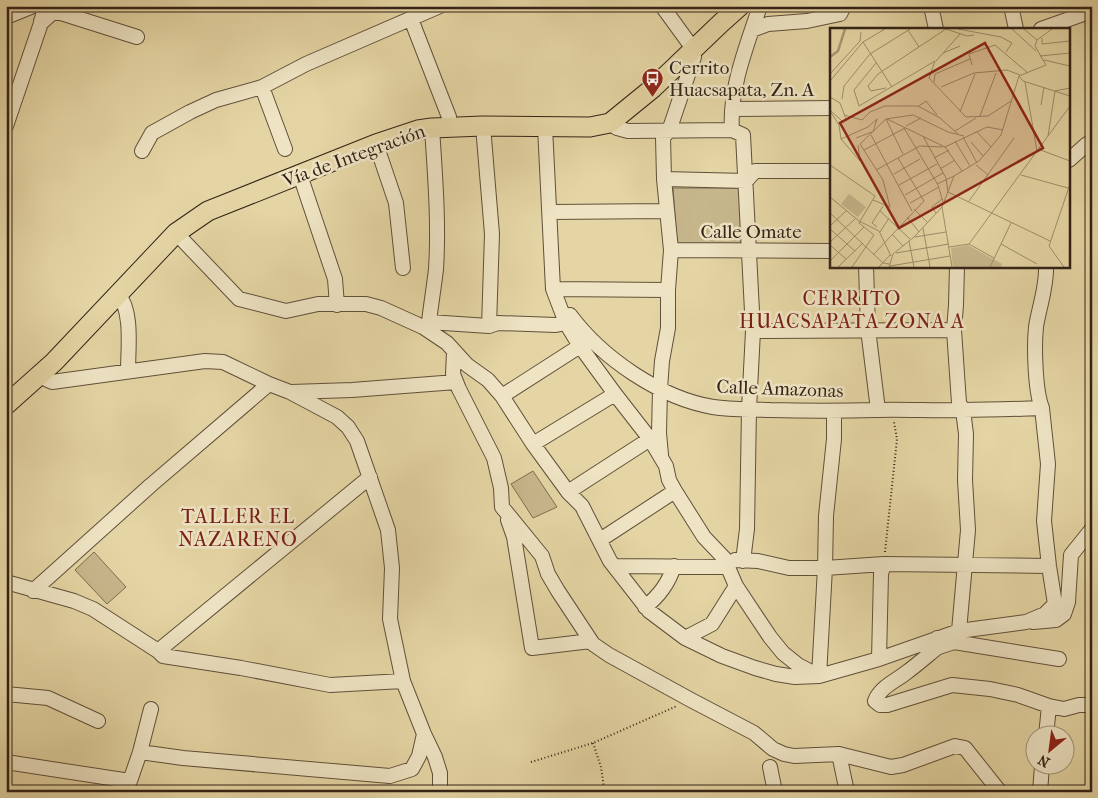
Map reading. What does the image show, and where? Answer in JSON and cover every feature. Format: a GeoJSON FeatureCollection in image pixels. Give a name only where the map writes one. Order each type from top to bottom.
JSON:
{"type":"FeatureCollection","features":[{"type":"Feature","properties":{"kind":"main road","name":"Vía de Integración"},"geometry":{"type":"LineString","coordinates":[[6,405],[54,362],[176,233],[208,211],[376,144],[418,130],[483,126],[596,127],[610,123],[624,114],[653,88],[740,6]]}},
{"type":"Feature","properties":{"kind":"street"},"geometry":{"type":"LineString","coordinates":[[6,18],[34,6],[41,23]]}},
{"type":"Feature","properties":{"kind":"street"},"geometry":{"type":"LineString","coordinates":[[6,126],[45,6]]}},
{"type":"Feature","properties":{"kind":"street"},"geometry":{"type":"LineString","coordinates":[[142,151],[152,133],[162,126],[216,100],[262,87],[306,64],[440,6]]}},
{"type":"Feature","properties":{"kind":"street"},"geometry":{"type":"LineString","coordinates":[[661,458],[659,433],[660,389],[662,361],[668,328],[671,250],[664,180],[663,137],[669,131],[694,57],[694,50],[662,6]]}},
{"type":"Feature","properties":{"kind":"street"},"geometry":{"type":"LineString","coordinates":[[732,130],[732,109],[737,81],[760,6]]}},
{"type":"Feature","properties":{"kind":"street"},"geometry":{"type":"LineString","coordinates":[[752,30],[768,24],[807,21],[840,14],[844,6]]}},
{"type":"Feature","properties":{"kind":"street"},"geometry":{"type":"LineString","coordinates":[[931,6],[936,28]]}},
{"type":"Feature","properties":{"kind":"street"},"geometry":{"type":"LineString","coordinates":[[1011,6],[1016,28]]}},
{"type":"Feature","properties":{"kind":"street"},"geometry":{"type":"LineString","coordinates":[[1044,28],[1092,11]]}},
{"type":"Feature","properties":{"kind":"street"},"geometry":{"type":"LineString","coordinates":[[41,23],[52,12],[61,13],[137,37]]}},
{"type":"Feature","properties":{"kind":"street"},"geometry":{"type":"LineString","coordinates":[[411,19],[449,116]]}},
{"type":"Feature","properties":{"kind":"street"},"geometry":{"type":"LineString","coordinates":[[262,87],[285,149]]}},
{"type":"Feature","properties":{"kind":"street"},"geometry":{"type":"LineString","coordinates":[[732,109],[830,108]]}},
{"type":"Feature","properties":{"kind":"street"},"geometry":{"type":"LineString","coordinates":[[610,123],[617,128],[628,131],[732,130],[743,135],[753,331],[749,409],[747,529],[743,561]]}},
{"type":"Feature","properties":{"kind":"street"},"geometry":{"type":"LineString","coordinates":[[483,126],[492,234],[489,326]]}},
{"type":"Feature","properties":{"kind":"street"},"geometry":{"type":"LineString","coordinates":[[545,127],[554,293],[566,323],[580,346],[650,439],[666,466],[668,480],[704,537],[726,562],[736,586],[783,653],[798,665],[819,676]]}},
{"type":"Feature","properties":{"kind":"street"},"geometry":{"type":"LineString","coordinates":[[426,325],[436,269],[437,198],[432,128]]}},
{"type":"Feature","properties":{"kind":"street"},"geometry":{"type":"LineString","coordinates":[[376,144],[396,203],[403,268]]}},
{"type":"Feature","properties":{"kind":"street"},"geometry":{"type":"LineString","coordinates":[[1070,159],[1087,144],[1092,144]]}},
{"type":"Feature","properties":{"kind":"street"},"geometry":{"type":"LineString","coordinates":[[664,180],[746,181],[755,171],[830,171]]}},
{"type":"Feature","properties":{"kind":"street"},"geometry":{"type":"LineString","coordinates":[[300,175],[335,279],[337,305]]}},
{"type":"Feature","properties":{"kind":"street"},"geometry":{"type":"LineString","coordinates":[[550,212],[667,211]]}},
{"type":"Feature","properties":{"kind":"street"},"geometry":{"type":"LineString","coordinates":[[176,233],[239,299],[286,311],[318,304],[366,304],[426,325],[489,326],[498,323],[556,325],[566,323]]}},
{"type":"Feature","properties":{"kind":"street","name":"Calle Omate"},"geometry":{"type":"LineString","coordinates":[[671,250],[830,251]]}},
{"type":"Feature","properties":{"kind":"street"},"geometry":{"type":"LineString","coordinates":[[866,268],[868,329],[878,410]]}},
{"type":"Feature","properties":{"kind":"street"},"geometry":{"type":"LineString","coordinates":[[957,268],[954,330],[959,403],[963,410],[966,434],[965,480],[968,530],[959,630]]}},
{"type":"Feature","properties":{"kind":"street"},"geometry":{"type":"LineString","coordinates":[[1026,622],[1045,614],[1055,604],[1044,521],[1048,464],[1042,408],[1039,400],[1036,328],[1046,268]]}},
{"type":"Feature","properties":{"kind":"street"},"geometry":{"type":"LineString","coordinates":[[554,293],[668,290]]}},
{"type":"Feature","properties":{"kind":"street","name":"Calle Amazonas"},"geometry":{"type":"LineString","coordinates":[[554,293],[584,333],[621,365],[660,389],[690,401],[713,406],[749,409],[834,412],[1042,408]]}},
{"type":"Feature","properties":{"kind":"street"},"geometry":{"type":"LineString","coordinates":[[118,294],[123,300],[127,312],[128,372]]}},
{"type":"Feature","properties":{"kind":"street"},"geometry":{"type":"LineString","coordinates":[[426,325],[467,365],[488,380],[502,396],[533,444],[568,492],[582,506],[605,553],[646,607],[685,638],[722,656],[755,668],[795,677],[819,676],[938,643],[954,642],[1059,659]]}},
{"type":"Feature","properties":{"kind":"street"},"geometry":{"type":"LineString","coordinates":[[753,331],[954,330]]}},
{"type":"Feature","properties":{"kind":"street"},"geometry":{"type":"LineString","coordinates":[[502,396],[580,346]]}},
{"type":"Feature","properties":{"kind":"street"},"geometry":{"type":"LineString","coordinates":[[454,352],[456,382],[494,458],[501,488],[502,506],[514,537],[532,648],[591,641]]}},
{"type":"Feature","properties":{"kind":"street"},"geometry":{"type":"LineString","coordinates":[[39,376],[52,382],[213,361],[223,362],[290,392],[337,416],[348,427],[357,442],[388,530],[392,568],[390,619],[403,681],[435,757],[440,774],[438,792]]}},
{"type":"Feature","properties":{"kind":"street"},"geometry":{"type":"LineString","coordinates":[[290,392],[352,390],[456,382]]}},
{"type":"Feature","properties":{"kind":"street"},"geometry":{"type":"LineString","coordinates":[[33,591],[151,484],[269,384]]}},
{"type":"Feature","properties":{"kind":"street"},"geometry":{"type":"LineString","coordinates":[[533,444],[615,394]]}},
{"type":"Feature","properties":{"kind":"street"},"geometry":{"type":"LineString","coordinates":[[819,676],[826,516],[834,439],[834,412]]}},
{"type":"Feature","properties":{"kind":"street"},"geometry":{"type":"LineString","coordinates":[[568,492],[650,439]]}},
{"type":"Feature","properties":{"kind":"street"},"geometry":{"type":"LineString","coordinates":[[158,651],[370,477]]}},
{"type":"Feature","properties":{"kind":"street"},"geometry":{"type":"LineString","coordinates":[[600,540],[675,491]]}},
{"type":"Feature","properties":{"kind":"street"},"geometry":{"type":"LineString","coordinates":[[505,513],[542,556],[548,574],[591,641],[609,655],[754,733],[772,749],[794,756],[839,754],[891,767],[903,765],[955,746],[965,748],[1000,792]]}},
{"type":"Feature","properties":{"kind":"street"},"geometry":{"type":"LineString","coordinates":[[1092,529],[1071,555],[1068,602],[1064,614],[1056,620],[959,630],[938,643],[907,672],[884,688],[877,695],[875,701],[880,705],[886,705],[952,686],[1000,691],[1064,709],[1078,705],[1092,706]]}},
{"type":"Feature","properties":{"kind":"street"},"geometry":{"type":"LineString","coordinates":[[616,566],[674,566],[758,561],[789,568],[825,568],[884,564],[1049,566]]}},
{"type":"Feature","properties":{"kind":"street"},"geometry":{"type":"LineString","coordinates":[[879,659],[881,574],[884,564]]}},
{"type":"Feature","properties":{"kind":"street"},"geometry":{"type":"LineString","coordinates":[[646,607],[654,600],[671,575],[674,566]]}},
{"type":"Feature","properties":{"kind":"street"},"geometry":{"type":"LineString","coordinates":[[6,582],[74,601],[92,609],[163,656],[241,668],[330,685],[403,681]]}},
{"type":"Feature","properties":{"kind":"street"},"geometry":{"type":"LineString","coordinates":[[685,638],[712,624],[736,586]]}},
{"type":"Feature","properties":{"kind":"street"},"geometry":{"type":"LineString","coordinates":[[6,694],[48,698],[98,721]]}},
{"type":"Feature","properties":{"kind":"street"},"geometry":{"type":"LineString","coordinates":[[1047,726],[1049,706]]}},
{"type":"Feature","properties":{"kind":"street"},"geometry":{"type":"LineString","coordinates":[[6,762],[130,781],[140,752],[151,708]]}},
{"type":"Feature","properties":{"kind":"street"},"geometry":{"type":"LineString","coordinates":[[140,752],[202,760],[390,776],[412,769],[419,756],[424,734]]}},
{"type":"Feature","properties":{"kind":"street"},"geometry":{"type":"LineString","coordinates":[[839,754],[847,792]]}},
{"type":"Feature","properties":{"kind":"street"},"geometry":{"type":"LineString","coordinates":[[770,767],[776,792]]}},
{"type":"Feature","properties":{"kind":"street"},"geometry":{"type":"LineString","coordinates":[[1040,792],[1041,776]]}},
{"type":"Feature","properties":{"kind":"path"},"geometry":{"type":"LineString","coordinates":[[884,564],[897,439],[892,410]]}},
{"type":"Feature","properties":{"kind":"path"},"geometry":{"type":"LineString","coordinates":[[531,762],[593,743],[690,700]]}},
{"type":"Feature","properties":{"kind":"path"},"geometry":{"type":"LineString","coordinates":[[593,743],[604,788]]}},
{"type":"Feature","properties":{"kind":"shaded area"},"geometry":{"type":"Polygon","coordinates":[[[673,188],[739,188],[743,244],[677,244],[673,188]]]}},
{"type":"Feature","properties":{"kind":"shaded area"},"geometry":{"type":"Polygon","coordinates":[[[533,471],[557,507],[533,518],[511,484],[533,471]]]}},
{"type":"Feature","properties":{"kind":"shaded area"},"geometry":{"type":"Polygon","coordinates":[[[94,552],[126,587],[107,604],[75,570],[94,552]]]}},
{"type":"Feature","properties":{"kind":"place","name":"Cerrito Huacsapata, Zn. A"},"geometry":{"type":"Point","coordinates":[653,98]}},
{"type":"Feature","properties":{"kind":"district","name":"CERRITO HUACSAPATA ZONA A"},"geometry":{"type":"Point","coordinates":[852,310]}},
{"type":"Feature","properties":{"kind":"district","name":"TALLER EL NAZARENO"},"geometry":{"type":"Point","coordinates":[238,528]}}]}
